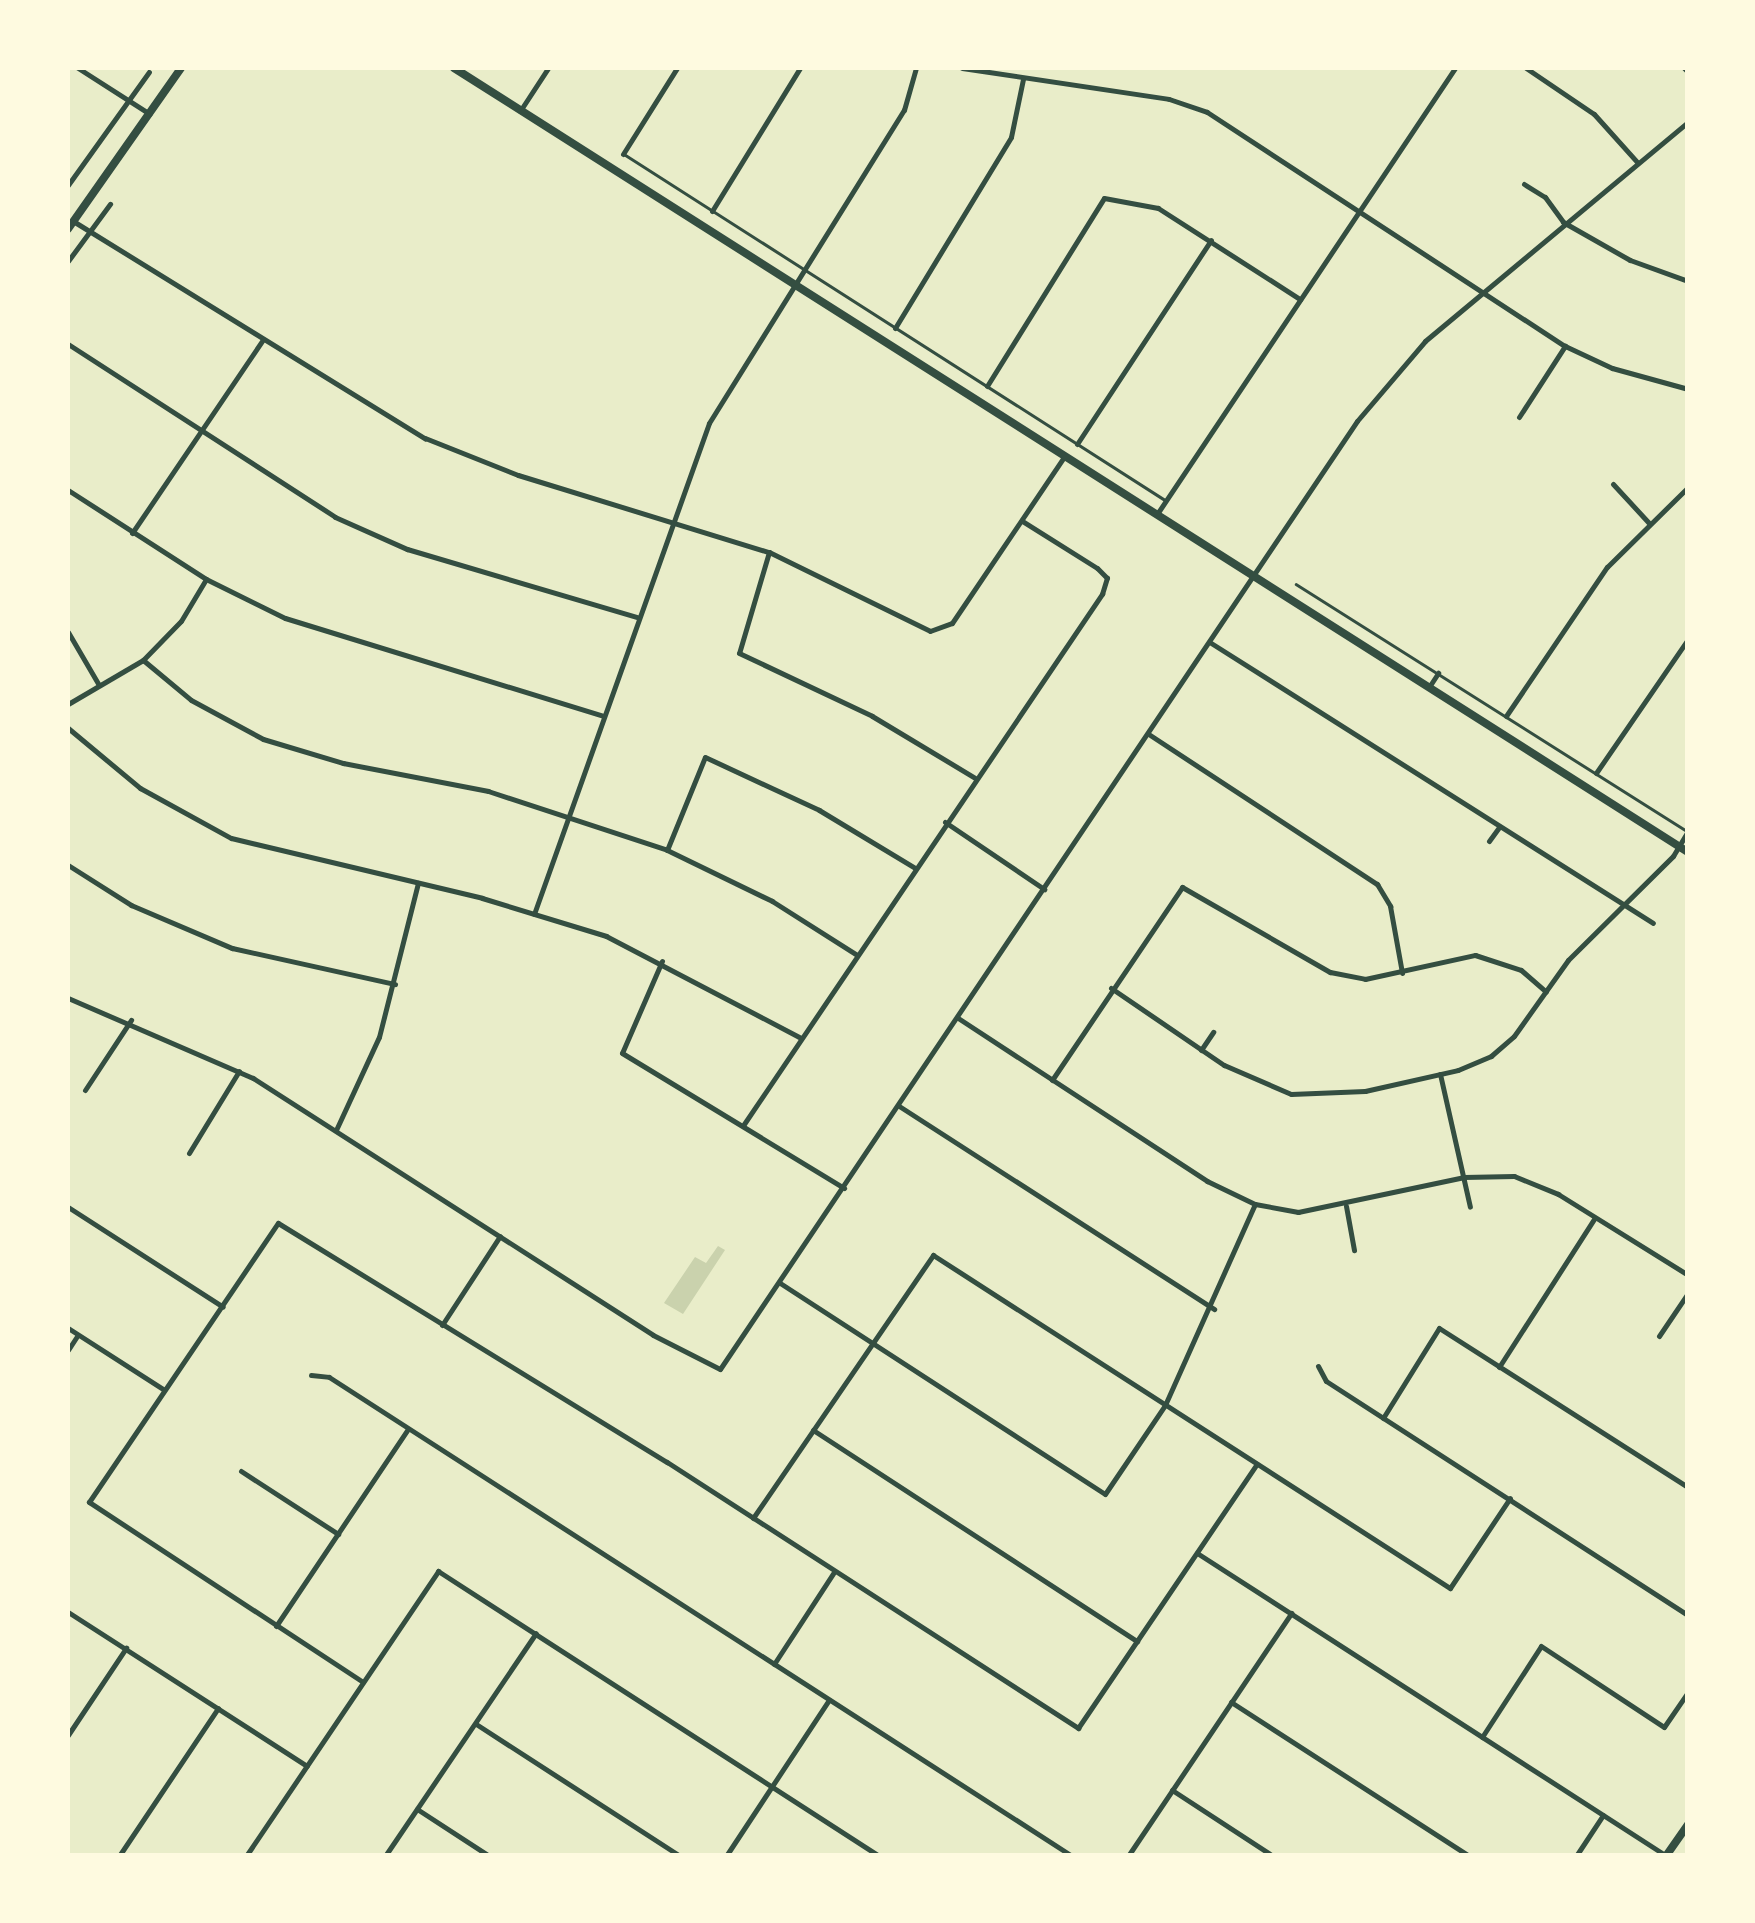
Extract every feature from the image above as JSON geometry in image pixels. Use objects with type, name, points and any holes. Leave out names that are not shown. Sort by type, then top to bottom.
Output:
[{"type":"main road","points":[[70,225],[181,68]]},
{"type":"main road","points":[[454,68],[1684,850]]},
{"type":"main road","points":[[1666,1856],[1688,1824]]},
{"type":"street","points":[[78,68],[150,114]]},
{"type":"street","points":[[520,111],[548,68]]},
{"type":"street","points":[[623,154],[677,68]]},
{"type":"street","points":[[712,210],[800,68]]},
{"type":"street","points":[[534,914],[708,423],[904,110],[916,68]]},
{"type":"street","points":[[962,68],[1169,99],[1207,112],[1565,346],[1622,372],[1688,390]]},
{"type":"street","points":[[1157,515],[1455,68]]},
{"type":"street","points":[[1526,68],[1594,114],[1638,163]]},
{"type":"street","points":[[68,185],[148,72]]},
{"type":"street","points":[[895,328],[1011,137],[1022,79]]},
{"type":"street","points":[[68,998],[130,1020],[239,1071],[665,1342],[720,1369],[1150,735],[1253,576],[1388,382],[1479,292],[1688,122]]},
{"type":"street","points":[[1524,184],[1545,197],[1563,222],[1630,260],[1688,280]]},
{"type":"street","points":[[986,386],[1104,198],[1158,208],[1300,299]]},
{"type":"street","points":[[68,261],[110,204]]},
{"type":"street","points":[[70,225],[89,232],[424,438],[518,475],[770,552],[942,631],[1064,457]]},
{"type":"street","points":[[1077,444],[1210,240]]},
{"type":"street","points":[[132,533],[262,340]]},
{"type":"street","points":[[68,344],[199,434],[335,517],[407,548],[637,618]]},
{"type":"street","points":[[1519,417],[1565,346]]},
{"type":"street","points":[[1612,484],[1649,523]]},
{"type":"street","points":[[1506,716],[1589,590],[1649,523],[1688,487]]},
{"type":"street","points":[[68,490],[206,579],[286,618],[603,716]]},
{"type":"street","points":[[744,1124],[1107,578],[1022,521]]},
{"type":"street","points":[[770,552],[739,652],[872,716],[975,778]]},
{"type":"street","points":[[68,704],[142,660],[181,620],[206,579]]},
{"type":"street","points":[[68,632],[99,686]]},
{"type":"street","points":[[1596,773],[1688,639]]},
{"type":"street","points":[[1211,643],[1654,923]]},
{"type":"street","points":[[142,660],[230,724],[300,753],[488,791],[668,850],[772,902],[856,955]]},
{"type":"street","points":[[1428,688],[1438,673]]},
{"type":"street","points":[[68,728],[140,788],[231,838],[534,914],[662,961],[801,1038]]},
{"type":"street","points":[[1150,735],[1378,884],[1390,906],[1402,974]]},
{"type":"street","points":[[668,850],[706,757],[820,810],[915,868]]},
{"type":"street","points":[[945,822],[1044,888]]},
{"type":"street","points":[[1489,841],[1499,827]]},
{"type":"street","points":[[1111,988],[1202,1050],[1291,1094],[1365,1091],[1440,1073],[1491,1056],[1586,938],[1684,850],[1688,832]]},
{"type":"street","points":[[68,865],[131,905],[232,948],[396,984]]},
{"type":"street","points":[[336,1130],[379,1038],[396,984],[418,883]]},
{"type":"street","points":[[1052,1080],[1182,887],[1330,972],[1365,979],[1402,974],[1475,955],[1521,970],[1546,992]]},
{"type":"street","points":[[662,961],[622,1054],[744,1124],[844,1188]]},
{"type":"street","points":[[958,1018],[1207,1181],[1255,1204],[1298,1212],[1346,1206],[1464,1176],[1533,1181],[1688,1275]]},
{"type":"street","points":[[85,1090],[130,1020]]},
{"type":"street","points":[[1202,1050],[1213,1032]]},
{"type":"street","points":[[189,1152],[239,1071]]},
{"type":"street","points":[[1440,1073],[1470,1207]]},
{"type":"street","points":[[899,1106],[1214,1309]]},
{"type":"street","points":[[780,1283],[1106,1494],[1165,1405],[1214,1309],[1255,1204]]},
{"type":"street","points":[[68,1206],[224,1307]]},
{"type":"street","points":[[1346,1206],[1354,1250]]},
{"type":"street","points":[[1499,1367],[1594,1218]]},
{"type":"street","points":[[362,1682],[89,1502],[278,1224],[752,1519],[1078,1728],[1257,1464]]},
{"type":"street","points":[[442,1325],[500,1236]]},
{"type":"street","points":[[752,1519],[933,1255],[1450,1588],[1510,1498]]},
{"type":"street","points":[[1659,1336],[1688,1293]]},
{"type":"street","points":[[68,1328],[163,1389]]},
{"type":"street","points":[[1383,1418],[1439,1328],[1688,1488]]},
{"type":"street","points":[[68,1350],[78,1335]]},
{"type":"street","points":[[1318,1366],[1326,1381],[1688,1615]]},
{"type":"street","points":[[311,1374],[329,1377],[1072,1856]]},
{"type":"street","points":[[276,1626],[409,1429]]},
{"type":"street","points":[[812,1430],[1137,1641]]},
{"type":"street","points":[[241,1471],[338,1534]]},
{"type":"street","points":[[1197,1553],[1666,1856]]},
{"type":"street","points":[[246,1856],[438,1571],[879,1856]]},
{"type":"street","points":[[774,1664],[834,1572]]},
{"type":"street","points":[[68,1612],[307,1766]]},
{"type":"street","points":[[1128,1856],[1290,1613]]},
{"type":"street","points":[[386,1856],[536,1633]]},
{"type":"street","points":[[1482,1737],[1541,1646],[1664,1728],[1688,1692]]},
{"type":"street","points":[[68,1735],[126,1648]]},
{"type":"street","points":[[726,1856],[829,1700]]},
{"type":"street","points":[[1231,1702],[1469,1856]]},
{"type":"street","points":[[119,1856],[218,1708]]},
{"type":"street","points":[[475,1724],[680,1856]]},
{"type":"street","points":[[1172,1790],[1273,1856]]},
{"type":"street","points":[[417,1809],[489,1856]]},
{"type":"street","points":[[1576,1856],[1603,1815]]},
{"type":"lane","points":[[623,154],[1166,501]]},
{"type":"lane","points":[[1296,584],[1688,832]]},
{"type":"green space","points":[[718,1246],[725,1250],[683,1314],[664,1303],[695,1257],[706,1263]]}]
